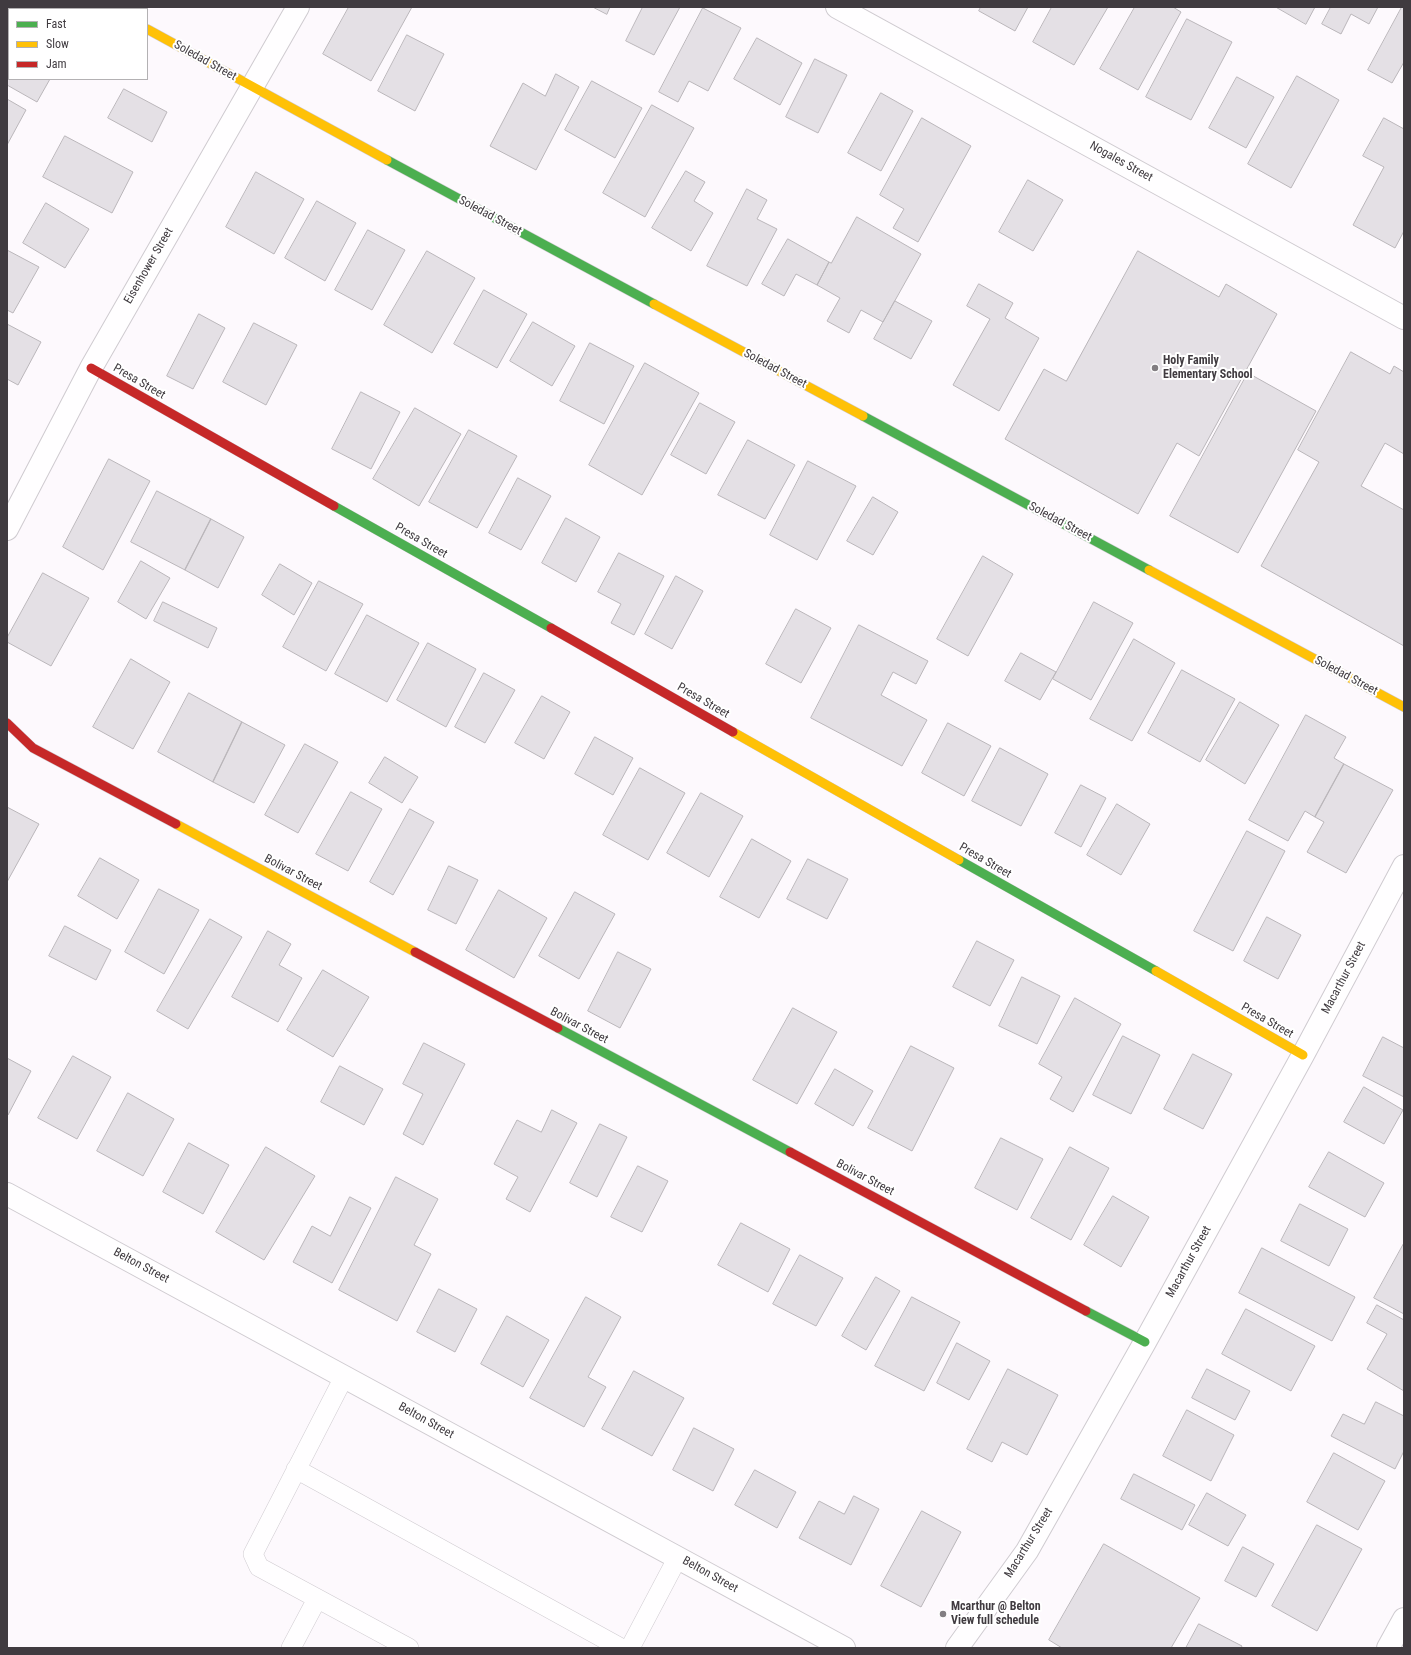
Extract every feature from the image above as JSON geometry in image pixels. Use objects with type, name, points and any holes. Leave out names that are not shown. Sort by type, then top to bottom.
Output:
[{"type":"street","name":"Eisenhower Street","points":[[7,529],[91,368],[298,7]]},
{"type":"street","name":"Nogales Street","points":[[837,7],[1404,318]]},
{"type":"street","name":"Soledad Street","points":[[148,30],[251,87],[1404,707]]},
{"type":"street","name":"Presa Street","points":[[91,368],[1303,1055]]},
{"type":"street","name":"Bolivar Street","points":[[7,723],[33,748],[1145,1342]]},
{"type":"street","name":"Macarthur Street","points":[[957,1648],[1027,1551],[1145,1342],[1303,1055],[1404,866]]},
{"type":"street","name":"Belton Street","points":[[7,1194],[844,1648]]},
{"type":"street","points":[[1388,1648],[1404,1619]]},
{"type":"lane","points":[[344,1377],[253,1554],[259,1567],[409,1648]]},
{"type":"lane","points":[[296,1469],[621,1648]]},
{"type":"lane","points":[[630,1648],[678,1557]]},
{"type":"lane","points":[[291,1648],[317,1598]]},
{"type":"building","points":[[349,7],[412,7],[371,81],[323,54]]},
{"type":"building","points":[[593,7],[610,7],[607,14]]},
{"type":"building","points":[[643,7],[680,7],[654,55],[626,41]]},
{"type":"building","points":[[981,7],[1028,7],[1015,31],[979,11]]},
{"type":"building","points":[[1052,7],[1108,7],[1074,65],[1033,42]]},
{"type":"building","points":[[1135,7],[1173,7],[1181,12],[1138,90],[1100,69]]},
{"type":"building","points":[[1276,7],[1315,7],[1306,24]]},
{"type":"building","points":[[1331,7],[1378,7],[1369,24],[1351,14],[1341,34],[1322,24]]},
{"type":"building","points":[[1402,7],[1404,7],[1404,62],[1392,83],[1368,70]]},
{"type":"building","points":[[703,8],[741,28],[708,91],[689,81],[678,102],[659,92]]},
{"type":"building","points":[[1187,19],[1232,42],[1191,120],[1146,97]]},
{"type":"building","points":[[7,23],[8,80],[49,80],[37,102],[7,85]]},
{"type":"building","points":[[407,35],[444,54],[415,111],[378,91]]},
{"type":"building","points":[[757,38],[802,63],[780,105],[734,79]]},
{"type":"building","points":[[815,59],[847,75],[818,133],[786,117]]},
{"type":"building","points":[[556,74],[579,87],[536,170],[490,146],[523,83],[545,96]]},
{"type":"building","points":[[1297,76],[1339,100],[1291,188],[1248,164]]},
{"type":"building","points":[[1237,77],[1274,97],[1246,148],[1209,128]]},
{"type":"building","points":[[592,81],[642,108],[615,158],[565,130]]},
{"type":"building","points":[[124,89],[167,112],[152,142],[108,118]]},
{"type":"building","points":[[881,93],[913,111],[881,171],[848,153]]},
{"type":"building","points":[[7,99],[26,110],[7,145]]},
{"type":"building","points":[[652,105],[694,128],[645,217],[603,193]]},
{"type":"building","points":[[922,118],[971,146],[918,242],[893,228],[904,209],[880,195]]},
{"type":"building","points":[[1384,118],[1404,129],[1404,231],[1395,248],[1353,225],[1384,167],[1363,156]]},
{"type":"building","points":[[65,136],[133,172],[112,213],[43,177]]},
{"type":"building","points":[[686,171],[705,182],[694,201],[713,213],[691,251],[652,228]]},
{"type":"building","points":[[256,172],[304,199],[274,254],[226,227]]},
{"type":"building","points":[[1028,180],[1063,200],[1033,251],[999,232]]},
{"type":"building","points":[[747,189],[767,200],[757,219],[777,229],[747,286],[707,266]]},
{"type":"building","points":[[317,201],[356,223],[325,281],[285,258]]},
{"type":"building","points":[[46,203],[89,229],[65,268],[23,243]]},
{"type":"building","points":[[857,217],[921,254],[883,322],[861,310],[849,333],[827,321],[840,298],[817,285],[829,262],[831,263]]},
{"type":"building","points":[[368,230],[405,250],[372,310],[335,290]]},
{"type":"building","points":[[788,239],[829,262],[817,285],[796,274],[784,296],[762,284]]},
{"type":"building","points":[[7,250],[39,267],[13,313],[7,310]]},
{"type":"building","points":[[427,251],[475,278],[432,353],[384,325]]},
{"type":"building","points":[[1138,251],[1219,297],[1226,284],[1277,314],[1199,456],[1177,443],[1138,514],[1005,439],[1044,369],[1066,381]]},
{"type":"building","points":[[979,284],[1013,303],[1005,318],[1039,338],[999,411],[953,385],[990,319],[967,306]]},
{"type":"building","points":[[484,290],[527,314],[497,368],[454,344]]},
{"type":"building","points":[[895,301],[932,321],[911,359],[874,339]]},
{"type":"building","points":[[199,314],[225,328],[193,389],[167,376]]},
{"type":"building","points":[[533,322],[575,346],[552,386],[510,361]]},
{"type":"building","points":[[254,323],[297,345],[266,405],[223,382]]},
{"type":"building","points":[[7,324],[41,342],[18,385],[7,379]]},
{"type":"building","points":[[590,343],[634,366],[604,424],[560,401]]},
{"type":"building","points":[[1351,352],[1390,374],[1394,366],[1404,372],[1404,454],[1385,443],[1361,486],[1404,510],[1404,646],[1261,566],[1319,462],[1298,450]]},
{"type":"building","points":[[645,363],[699,393],[642,495],[589,465]]},
{"type":"building","points":[[1248,373],[1316,411],[1238,553],[1170,516]]},
{"type":"building","points":[[361,392],[400,412],[371,469],[332,449]]},
{"type":"building","points":[[700,403],[735,422],[706,474],[671,455]]},
{"type":"building","points":[[415,408],[461,434],[419,506],[373,479]]},
{"type":"building","points":[[469,430],[517,456],[477,528],[429,502]]},
{"type":"building","points":[[748,440],[795,465],[765,519],[718,495]]},
{"type":"building","points":[[109,459],[150,481],[103,570],[63,547]]},
{"type":"building","points":[[808,461],[856,486],[817,560],[770,535]]},
{"type":"building","points":[[518,478],[551,496],[521,550],[489,533]]},
{"type":"building","points":[[157,491],[211,519],[185,570],[131,542]]},
{"type":"building","points":[[873,497],[898,512],[873,555],[847,541]]},
{"type":"building","points":[[566,518],[600,537],[576,582],[542,563]]},
{"type":"building","points":[[211,519],[244,537],[218,588],[185,570]]},
{"type":"building","points":[[619,553],[664,576],[634,635],[611,623],[621,604],[598,592]]},
{"type":"building","points":[[983,556],[1013,574],[968,656],[937,639]]},
{"type":"building","points":[[141,561],[170,578],[146,619],[118,602]]},
{"type":"building","points":[[280,564],[312,583],[294,615],[262,595]]},
{"type":"building","points":[[43,573],[89,598],[51,666],[7,642],[7,638]]},
{"type":"building","points":[[676,576],[703,591],[672,649],[645,634]]},
{"type":"building","points":[[319,581],[363,604],[326,671],[283,647]]},
{"type":"building","points":[[163,602],[217,628],[208,648],[154,621]]},
{"type":"building","points":[[1094,602],[1133,623],[1091,700],[1053,679]]},
{"type":"building","points":[[796,609],[831,628],[801,683],[766,664]]},
{"type":"building","points":[[367,615],[419,643],[387,702],[335,674]]},
{"type":"building","points":[[859,625],[928,661],[916,684],[893,672],[881,695],[927,720],[902,766],[811,718]]},
{"type":"building","points":[[1134,639],[1175,663],[1132,741],[1090,719]]},
{"type":"building","points":[[428,643],[476,669],[446,727],[397,700]]},
{"type":"building","points":[[1021,653],[1056,672],[1040,700],[1005,681]]},
{"type":"building","points":[[131,659],[170,682],[133,749],[93,727]]},
{"type":"building","points":[[1182,670],[1235,699],[1200,762],[1148,733]]},
{"type":"building","points":[[484,673],[515,690],[485,743],[455,727]]},
{"type":"building","points":[[189,693],[242,722],[213,782],[158,752]]},
{"type":"building","points":[[542,696],[570,712],[544,759],[515,743]]},
{"type":"building","points":[[1240,702],[1279,725],[1245,784],[1206,760]]},
{"type":"building","points":[[1306,715],[1346,737],[1334,758],[1344,764],[1315,817],[1305,811],[1288,841],[1249,820]]},
{"type":"building","points":[[242,722],[285,745],[254,803],[213,782]]},
{"type":"building","points":[[948,723],[991,746],[964,796],[922,773]]},
{"type":"building","points":[[595,737],[633,758],[613,795],[575,774]]},
{"type":"building","points":[[305,744],[338,762],[298,833],[265,815]]},
{"type":"building","points":[[1000,748],[1048,774],[1021,826],[972,801]]},
{"type":"building","points":[[385,757],[418,777],[402,803],[369,783]]},
{"type":"building","points":[[1344,764],[1393,790],[1346,873],[1307,852],[1324,822],[1315,817]]},
{"type":"building","points":[[640,768],[685,793],[648,860],[603,835]]},
{"type":"building","points":[[1081,785],[1106,798],[1081,847],[1055,833]]},
{"type":"building","points":[[351,792],[382,809],[348,871],[316,854]]},
{"type":"building","points":[[701,793],[743,816],[709,877],[667,853]]},
{"type":"building","points":[[1117,804],[1150,824],[1121,875],[1087,855]]},
{"type":"building","points":[[7,807],[39,824],[7,882]]},
{"type":"building","points":[[410,809],[434,822],[393,895],[370,882]]},
{"type":"building","points":[[1247,831],[1285,851],[1233,951],[1194,931]]},
{"type":"building","points":[[752,839],[791,861],[759,918],[720,897]]},
{"type":"building","points":[[100,858],[139,880],[117,919],[78,896]]},
{"type":"building","points":[[808,859],[848,879],[827,919],[787,899]]},
{"type":"building","points":[[449,866],[478,880],[456,924],[428,910]]},
{"type":"building","points":[[159,889],[199,910],[164,974],[125,952]]},
{"type":"building","points":[[499,890],[547,918],[514,978],[466,950]]},
{"type":"building","points":[[575,892],[615,914],[579,979],[539,956]]},
{"type":"building","points":[[1267,917],[1301,935],[1278,979],[1244,961]]},
{"type":"building","points":[[210,919],[242,937],[188,1029],[157,1011]]},
{"type":"building","points":[[65,926],[111,950],[96,980],[49,956]]},
{"type":"building","points":[[268,931],[291,944],[279,965],[302,978],[278,1022],[232,997]]},
{"type":"building","points":[[977,941],[1014,960],[990,1006],[953,987]]},
{"type":"building","points":[[618,952],[651,969],[620,1028],[588,1011]]},
{"type":"building","points":[[323,970],[369,997],[333,1057],[287,1030]]},
{"type":"building","points":[[1022,977],[1060,996],[1037,1044],[999,1026]]},
{"type":"building","points":[[1075,998],[1121,1024],[1073,1112],[1050,1099],[1062,1077],[1039,1064]]},
{"type":"building","points":[[793,1008],[837,1032],[797,1104],[753,1080]]},
{"type":"building","points":[[1123,1036],[1160,1055],[1131,1114],[1093,1095]]},
{"type":"building","points":[[1383,1037],[1404,1048],[1404,1097],[1363,1076]]},
{"type":"building","points":[[424,1043],[465,1064],[423,1145],[403,1134],[423,1094],[403,1084]]},
{"type":"building","points":[[911,1046],[954,1068],[912,1151],[868,1128]]},
{"type":"building","points":[[1193,1054],[1232,1074],[1203,1129],[1164,1109]]},
{"type":"building","points":[[73,1056],[111,1077],[77,1139],[38,1118]]},
{"type":"building","points":[[7,1058],[31,1071],[8,1115],[7,1115]]},
{"type":"building","points":[[340,1066],[383,1089],[364,1125],[321,1102]]},
{"type":"building","points":[[835,1069],[873,1091],[853,1126],[815,1104]]},
{"type":"building","points":[[1364,1087],[1403,1110],[1384,1144],[1344,1122]]},
{"type":"building","points":[[128,1093],[174,1119],[143,1176],[97,1151]]},
{"type":"building","points":[[552,1110],[577,1123],[530,1212],[506,1199],[518,1177],[494,1164],[517,1120],[541,1132]]},
{"type":"building","points":[[600,1124],[627,1137],[597,1197],[570,1183]]},
{"type":"building","points":[[1001,1138],[1043,1159],[1017,1210],[975,1188]]},
{"type":"building","points":[[189,1143],[229,1165],[203,1214],[163,1192]]},
{"type":"building","points":[[266,1147],[315,1176],[264,1260],[216,1232]]},
{"type":"building","points":[[1070,1147],[1109,1168],[1071,1240],[1031,1218]]},
{"type":"building","points":[[1329,1152],[1384,1183],[1365,1217],[1309,1187]]},
{"type":"building","points":[[638,1166],[668,1181],[642,1232],[611,1217]]},
{"type":"building","points":[[396,1177],[438,1199],[414,1245],[431,1254],[397,1321],[339,1290]]},
{"type":"building","points":[[1113,1196],[1149,1217],[1121,1267],[1084,1245]]},
{"type":"building","points":[[350,1197],[371,1208],[332,1283],[293,1262],[312,1226],[330,1236]]},
{"type":"building","points":[[1300,1204],[1348,1229],[1329,1266],[1281,1241]]},
{"type":"building","points":[[741,1223],[790,1249],[768,1292],[718,1265]]},
{"type":"building","points":[[1404,1243],[1404,1314],[1374,1298]]},
{"type":"building","points":[[1262,1248],[1355,1297],[1332,1341],[1239,1293]]},
{"type":"building","points":[[800,1255],[843,1278],[816,1326],[773,1304]]},
{"type":"building","points":[[876,1277],[900,1291],[866,1350],[842,1336]]},
{"type":"building","points":[[439,1289],[477,1309],[455,1352],[417,1332]]},
{"type":"building","points":[[586,1297],[621,1317],[588,1377],[606,1387],[584,1427],[530,1398]]},
{"type":"building","points":[[912,1297],[960,1322],[924,1391],[875,1366]]},
{"type":"building","points":[[1377,1305],[1404,1320],[1404,1391],[1367,1369],[1387,1334],[1367,1323]]},
{"type":"building","points":[[1246,1309],[1315,1346],[1291,1391],[1222,1354]]},
{"type":"building","points":[[507,1316],[549,1340],[523,1387],[481,1364]]},
{"type":"building","points":[[957,1343],[990,1361],[969,1400],[937,1383]]},
{"type":"building","points":[[1008,1369],[1058,1395],[1027,1455],[1002,1442],[992,1462],[967,1449]]},
{"type":"building","points":[[1207,1369],[1250,1391],[1235,1420],[1192,1398]]},
{"type":"building","points":[[634,1371],[684,1398],[652,1456],[602,1429]]},
{"type":"building","points":[[1376,1402],[1404,1416],[1404,1451],[1395,1469],[1331,1436],[1343,1414],[1364,1424]]},
{"type":"building","points":[[1187,1410],[1234,1435],[1211,1481],[1163,1456]]},
{"type":"building","points":[[694,1428],[734,1449],[713,1491],[673,1470]]},
{"type":"building","points":[[1334,1453],[1385,1481],[1358,1530],[1307,1502]]},
{"type":"building","points":[[755,1470],[796,1492],[777,1528],[735,1505]]},
{"type":"building","points":[[1134,1474],[1195,1505],[1182,1530],[1121,1499]]},
{"type":"building","points":[[1207,1493],[1246,1515],[1228,1546],[1189,1525]]},
{"type":"building","points":[[854,1496],[879,1509],[851,1565],[799,1538],[819,1501],[844,1514]]},
{"type":"building","points":[[922,1511],[961,1532],[921,1607],[881,1586]]},
{"type":"building","points":[[1317,1525],[1362,1549],[1317,1631],[1272,1606]]},
{"type":"building","points":[[1104,1544],[1200,1598],[1171,1648],[1062,1648],[1049,1640]]},
{"type":"building","points":[[1243,1547],[1274,1564],[1256,1597],[1225,1581]]},
{"type":"building","points":[[1199,1624],[1242,1646],[1241,1648],[1186,1648]]},
{"type":"traffic: fast","points":[[387,160],[654,304]]},
{"type":"traffic: fast","points":[[863,416],[1149,570]]},
{"type":"traffic: fast","points":[[334,506],[551,628]]},
{"type":"traffic: fast","points":[[959,860],[1156,971]]},
{"type":"traffic: fast","points":[[558,1028],[790,1152]]},
{"type":"traffic: fast","points":[[1086,1311],[1145,1342]]},
{"type":"traffic: slow","points":[[148,30],[387,160]]},
{"type":"traffic: slow","points":[[654,304],[863,416]]},
{"type":"traffic: slow","points":[[1149,570],[1404,707]]},
{"type":"traffic: slow","points":[[733,732],[959,860]]},
{"type":"traffic: slow","points":[[176,824],[415,952]]},
{"type":"traffic: slow","points":[[1156,971],[1303,1055]]},
{"type":"traffic: jam","points":[[91,368],[334,506]]},
{"type":"traffic: jam","points":[[551,628],[733,732]]},
{"type":"traffic: jam","points":[[7,723],[33,748],[176,824]]},
{"type":"traffic: jam","points":[[415,952],[558,1028]]},
{"type":"traffic: jam","points":[[790,1152],[1086,1311]]},
{"type":"place","name":"Holy Family Elementary School","points":[[1155,368]]},
{"type":"place","name":"Mcarthur @ Belton View full schedule","points":[[943,1614]]}]
